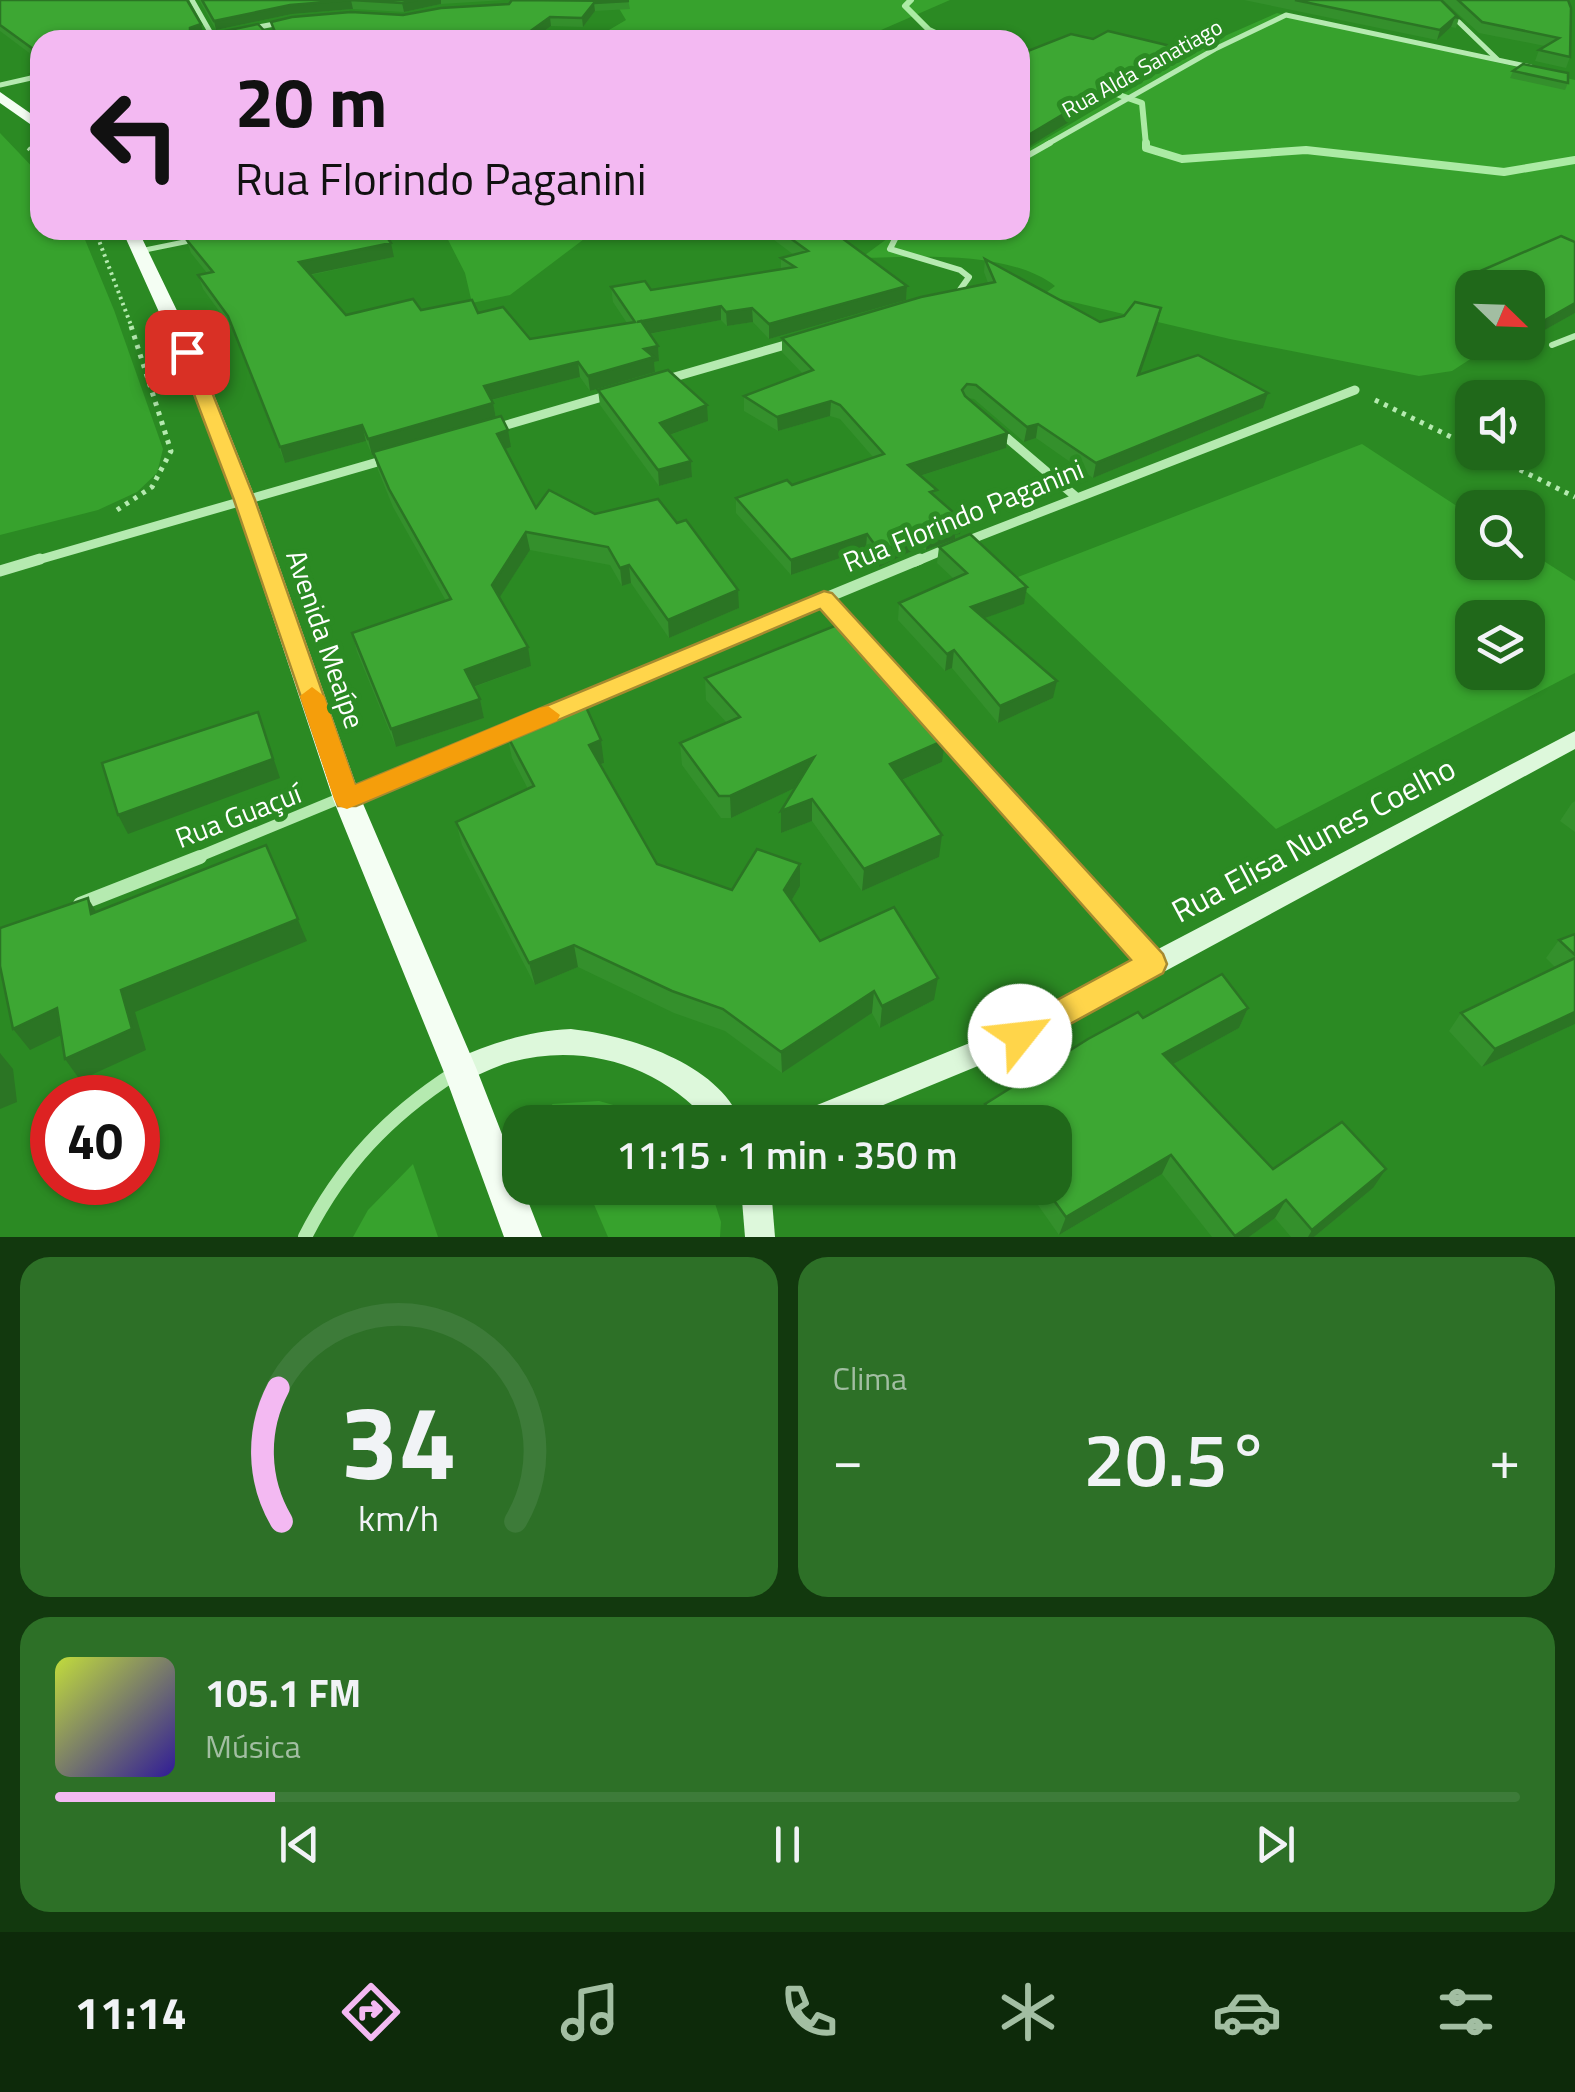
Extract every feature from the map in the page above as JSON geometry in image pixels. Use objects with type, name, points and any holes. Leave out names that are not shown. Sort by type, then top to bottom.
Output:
[{"type":"main road","points":[[0,96],[30,119]]},
{"type":"main road","name":"Avenida Meaípe","points":[[135,240],[187,352],[244,500],[347,799],[460,1070],[523,1237]]},
{"type":"street","points":[[192,0],[210,30]]},
{"type":"street","points":[[1436,0],[1498,60],[1536,68]]},
{"type":"street","name":"Rua Alda Sanatiago","points":[[1030,154],[1147,86],[1286,15],[1498,60]]},
{"type":"street","points":[[246,30],[293,20]]},
{"type":"street","points":[[263,26],[265,30]]},
{"type":"street","points":[[0,85],[30,78]]},
{"type":"street","points":[[894,240],[890,249],[897,254],[946,264],[968,278],[960,292],[946,299]]},
{"type":"street","points":[[661,380],[813,337]]},
{"type":"street","name":"Rua Florindo Paganini","points":[[1152,964],[824,598],[1075,496],[1355,390]]},
{"type":"street","points":[[491,429],[624,392]]},
{"type":"street","points":[[995,428],[1075,496]]},
{"type":"street","points":[[0,571],[396,456]]},
{"type":"street","name":"Rua Guaçuí","points":[[73,906],[347,799],[824,598]]},
{"type":"street","name":"Rua Elisa Nunes Coelho","points":[[852,1105],[1020,1036],[1575,739]]},
{"type":"street","points":[[305,1237],[326,1192],[364,1142],[410,1100],[460,1070],[514,1048],[570,1042],[622,1049],[672,1070],[714,1105]]},
{"type":"street","points":[[757,1205],[760,1237]]},
{"type":"lane","points":[[140,252],[194,240]]},
{"type":"lane","points":[[1552,345],[1575,336]]},
{"type":"path","points":[[99,240],[119,287],[171,451],[166,473],[141,498],[106,515]]},
{"type":"path","points":[[1355,390],[1455,439]]},
{"type":"path","points":[[1520,470],[1575,497]]},
{"type":"green space","points":[[614,0],[950,0],[881,30],[609,30],[626,20]]},
{"type":"green space","points":[[1277,13],[1575,80],[1575,251],[1515,270],[1455,270],[1455,360],[1469,360],[1452,371],[1419,376],[1230,339],[1043,295],[1055,286],[1013,266],[962,258],[861,258],[885,240],[1030,240],[1030,148],[1202,46]]},
{"type":"green space","points":[[0,133],[30,164],[30,240],[85,240],[163,449],[157,473],[137,492],[98,510],[0,535]]},
{"type":"green space","points":[[448,240],[583,240],[510,295],[472,303],[465,273]]},
{"type":"green space","points":[[1362,444],[1455,505],[1455,580],[1545,580],[1545,562],[1575,581],[1575,673],[1545,689],[1545,600],[1455,600],[1455,690],[1542,690],[1276,829],[1013,579]]},
{"type":"green space","points":[[599,1101],[613,1105],[552,1105]]},
{"type":"green space","points":[[413,1164],[438,1237],[353,1237],[368,1210]]},
{"type":"green space","points":[[594,1205],[716,1205],[721,1222],[720,1237],[608,1237]]},
{"type":"building","points":[[0,0],[187,0],[201,24],[190,30],[30,30],[30,47],[0,25]]},
{"type":"building","points":[[202,0],[351,0],[290,5],[214,21]]},
{"type":"building","points":[[351,0],[417,0],[402,3]]},
{"type":"building","points":[[512,0],[629,1],[594,3],[582,18],[550,17],[532,30],[274,30],[271,22],[351,12],[403,15],[441,8],[509,4]]},
{"type":"building","points":[[1295,0],[1441,0],[1459,18],[1440,30]]},
{"type":"building","points":[[1458,0],[1568,0],[1570,57],[1539,50],[1559,38],[1482,22]]},
{"type":"building","points":[[258,24],[264,30],[229,30]]},
{"type":"building","points":[[1108,31],[1183,49],[1030,134],[1030,50],[1071,34],[1093,39]]},
{"type":"building","points":[[1523,64],[1568,73],[1568,83],[1513,71]]},
{"type":"building","points":[[1561,236],[1575,242],[1575,303],[1545,320],[1545,270],[1483,270]]},
{"type":"building","points":[[187,240],[389,240],[391,243],[299,262],[346,315],[413,299],[421,310],[472,300],[478,313],[503,307],[530,339],[635,322],[611,287],[645,281],[651,290],[795,267],[781,258],[808,251],[793,240],[845,240],[907,286],[769,324],[752,308],[726,312],[721,306],[641,321],[658,346],[644,349],[654,357],[588,376],[578,362],[484,386],[493,403],[368,439],[362,425],[280,447],[228,316],[198,275],[213,272]]},
{"type":"building","points":[[985,259],[1100,322],[1124,316],[1135,302],[1161,308],[1138,375],[1198,355],[1268,393],[1096,463],[1038,424],[1027,427],[976,385],[967,384],[962,390],[965,396],[1008,433],[908,465],[937,490],[930,492],[961,519],[954,521],[956,524],[928,535],[921,532],[880,552],[867,534],[791,560],[736,498],[787,480],[792,485],[884,454],[840,405],[831,401],[777,417],[744,396],[813,370],[782,338],[921,297],[995,282]]},
{"type":"building","points":[[668,370],[707,405],[660,423],[691,461],[658,470],[598,390]]},
{"type":"building","points":[[501,416],[508,430],[497,434],[536,508],[549,490],[595,514],[658,499],[677,523],[686,520],[738,590],[668,620],[629,565],[620,568],[608,547],[526,532],[492,585],[528,647],[465,670],[480,699],[391,729],[352,633],[451,599],[389,489],[373,452]]},
{"type":"building","points":[[970,534],[1027,587],[971,607],[1057,681],[1000,706],[954,650],[947,654],[899,603],[967,573],[939,547]]},
{"type":"building","points":[[842,623],[945,740],[890,764],[942,835],[864,869],[812,799],[781,811],[814,757],[730,796],[719,796],[680,743],[740,717],[705,678]]},
{"type":"building","points":[[586,707],[601,740],[589,745],[657,864],[732,890],[757,849],[800,864],[784,890],[820,941],[894,907],[938,978],[882,1006],[874,991],[781,1052],[723,1009],[672,991],[574,945],[529,963],[456,822],[534,786],[507,735]]},
{"type":"building","points":[[258,712],[273,759],[118,815],[102,763]]},
{"type":"building","points":[[266,845],[298,919],[121,990],[132,1029],[65,1059],[57,1008],[13,1029],[0,966],[0,928],[88,898],[91,914]]},
{"type":"building","points":[[1575,934],[1575,955],[1559,940]]},
{"type":"building","points":[[1575,958],[1575,1012],[1495,1049],[1461,1013]]},
{"type":"building","points":[[1222,974],[1248,1008],[1163,1054],[1273,1169],[1342,1122],[1386,1169],[1312,1230],[1286,1200],[1235,1236],[1171,1155],[1066,1217],[1057,1205],[1072,1205],[1072,1105],[985,1104],[1088,1039],[1138,1012],[1143,1018]]},
{"type":"waterway","points":[[911,0],[905,6],[929,30]]},
{"type":"waterway","points":[[1102,89],[1142,103],[1146,145]]},
{"type":"waterway","points":[[1146,145],[1182,159],[1306,150],[1504,172],[1575,160]]},
{"type":"slow traffic","points":[[312,696],[347,799],[548,715]]},
{"type":"route","points":[[187,352],[244,500],[347,799],[824,598],[1152,964],[1020,1036]]}]
